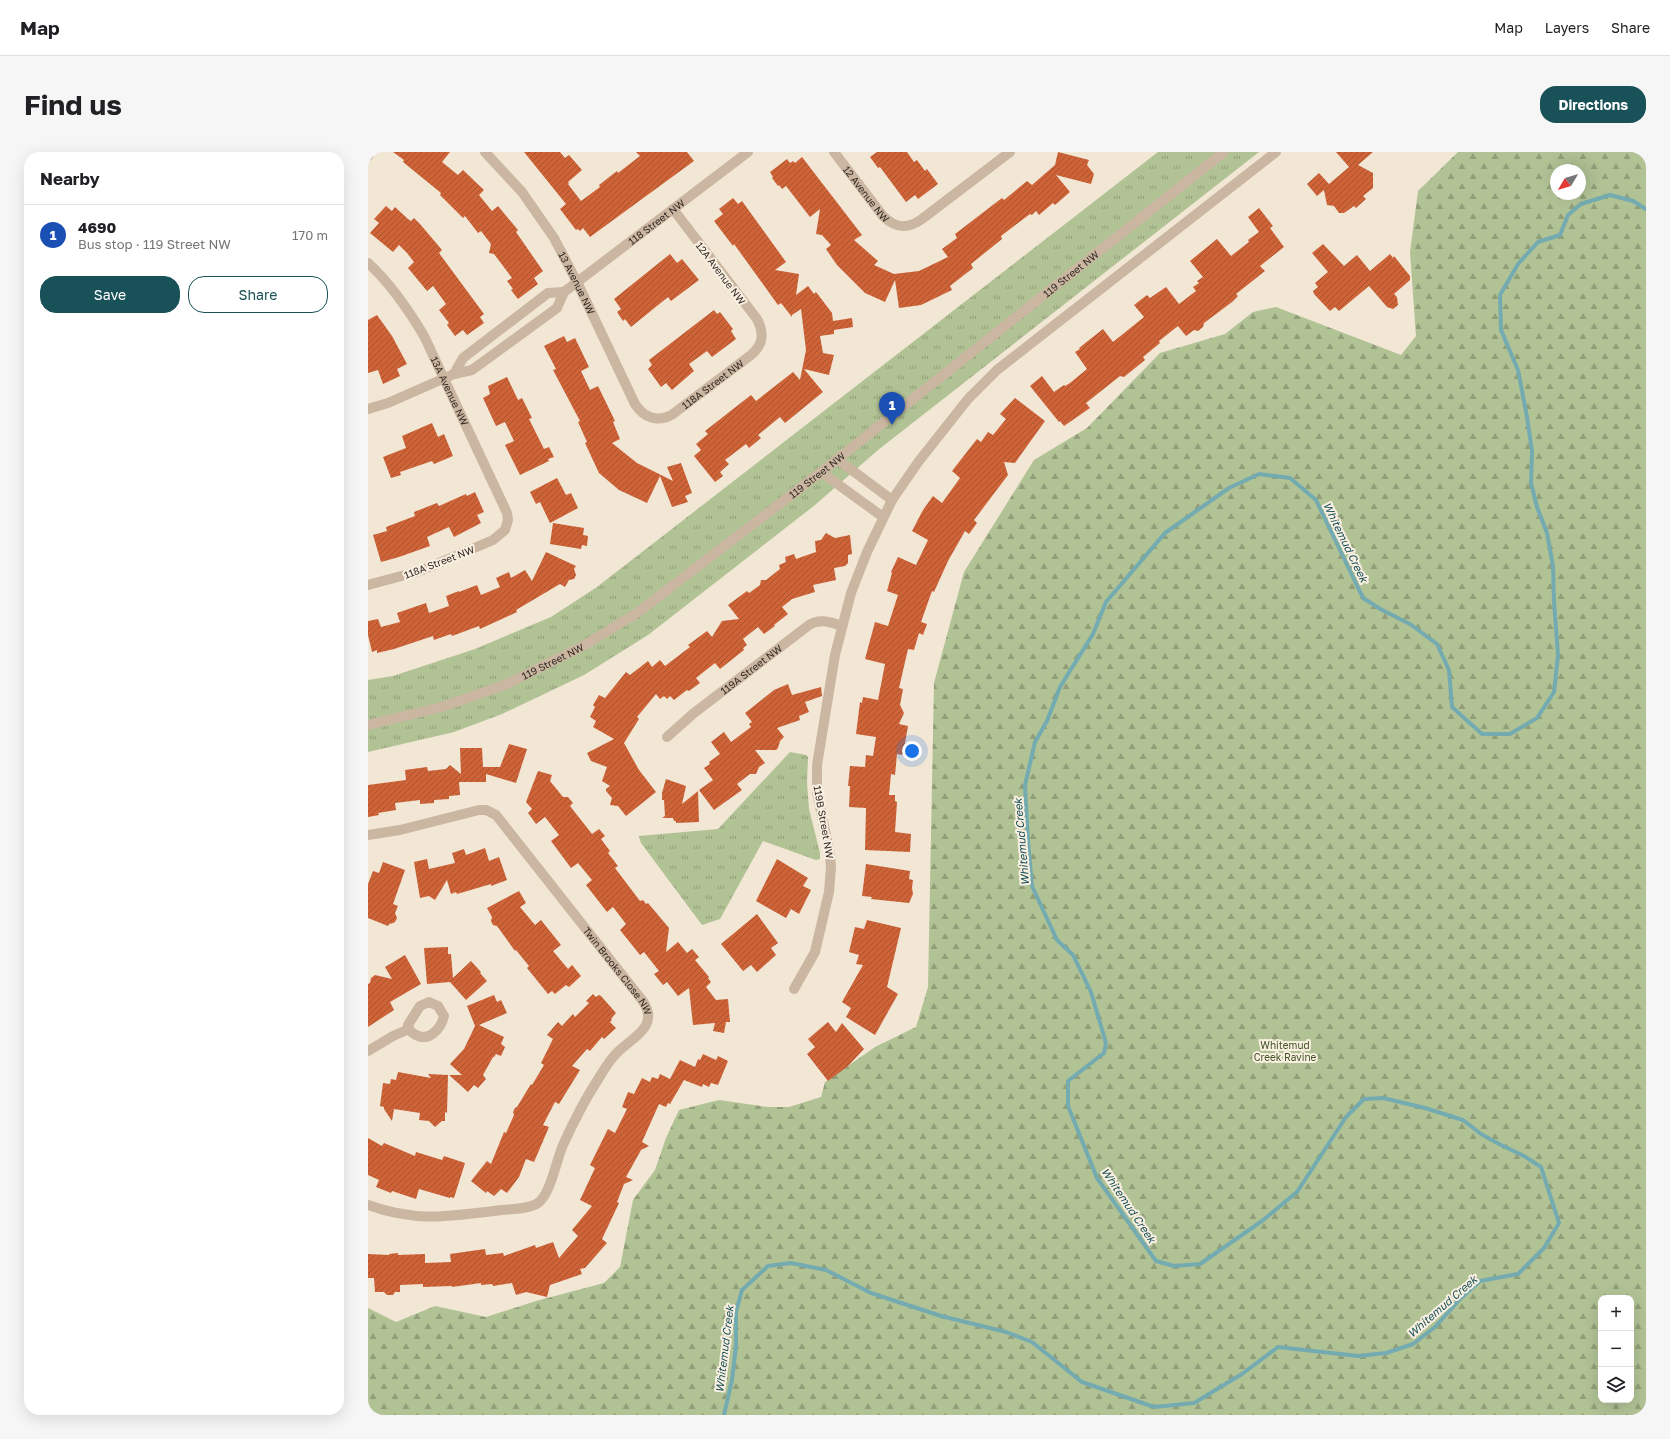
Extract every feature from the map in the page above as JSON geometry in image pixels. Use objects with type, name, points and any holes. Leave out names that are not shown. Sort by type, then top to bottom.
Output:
[{"type":"street","points":[[368,156],[370,152]]},
{"type":"street","name":"13 Avenue NW","points":[[485,152],[512,180],[538,214],[557,243],[635,404],[644,413],[655,419]]},
{"type":"street","name":"118 Street NW","points":[[368,409],[388,403],[454,374],[472,370],[557,308],[564,292],[748,152]]},
{"type":"street","name":"12 Avenue NW","points":[[834,152],[883,216],[892,224],[904,227],[915,224],[1010,152]]},
{"type":"street","name":"119 Street NW","points":[[368,725],[442,707],[507,684],[583,646],[637,613],[821,472],[1224,152]]},
{"type":"street","points":[[842,626],[858,575],[892,500],[919,461],[979,387],[996,370],[1276,152]]},
{"type":"street","name":"12A Avenue NW","points":[[673,209],[757,319],[760,326],[762,340]]},
{"type":"street","name":"13A Avenue NW","points":[[368,263],[391,286],[411,315],[444,378],[508,513],[508,520],[505,530]]},
{"type":"street","name":"118 Street NW","points":[[454,374],[464,358],[548,293],[564,292]]},
{"type":"street","name":"118A Street NW","points":[[655,419],[666,418],[673,414],[756,351],[762,340]]},
{"type":"street","points":[[837,459],[892,500]]},
{"type":"street","points":[[821,472],[883,517]]},
{"type":"street","name":"118A Street NW","points":[[368,585],[402,576],[444,562],[493,540],[505,530]]},
{"type":"street","name":"119A Street NW","points":[[667,737],[694,713],[809,625],[814,622],[822,621],[842,626]]},
{"type":"street","name":"119B Street NW","points":[[794,989],[815,952],[830,892],[830,855],[817,792],[817,765],[842,626]]},
{"type":"street","name":"Twin Brooks Close NW","points":[[368,835],[400,830],[479,810],[486,810],[496,815],[647,1007],[649,1021],[643,1031],[614,1056],[596,1081],[569,1133],[547,1191],[537,1204],[442,1217],[398,1214],[368,1205]]},
{"type":"street","points":[[368,1051],[408,1029]]},
{"type":"green space","points":[[1158,152],[1259,152],[878,450],[815,505],[648,635],[584,675],[502,714],[454,732],[368,752],[368,680],[393,676],[475,649],[551,617],[597,587]]},
{"type":"green space","name":"Whitemud Creek Ravine","points":[[1458,152],[1646,152],[1646,1415],[368,1415],[368,1308],[396,1322],[435,1306],[486,1317],[536,1301],[604,1283],[620,1267],[633,1200],[655,1170],[666,1138],[679,1110],[719,1100],[768,1107],[789,1107],[821,1097],[825,1082],[875,1047],[916,1027],[928,987],[934,683],[964,572],[1034,460],[1087,428],[1160,353],[1225,334],[1253,312],[1276,307],[1401,355],[1416,336],[1410,252],[1418,191]]},
{"type":"green space","points":[[790,752],[806,755],[808,757],[807,782],[809,809],[820,853],[820,859],[816,860],[763,841],[720,919],[702,925],[641,843],[639,836],[718,829]]},
{"type":"building","points":[[393,152],[450,152],[442,162],[458,175],[463,170],[484,190],[479,195],[492,211],[498,206],[518,230],[516,232],[543,271],[534,278],[538,284],[518,299],[511,290],[513,289],[507,281],[512,278],[494,254],[489,253],[491,244],[481,231],[478,233],[465,216],[463,218],[440,195],[441,193]]},
{"type":"building","points":[[524,152],[560,152],[565,158],[569,155],[582,170],[568,182],[581,201],[600,187],[599,185],[617,171],[618,173],[640,156],[636,152],[687,152],[694,161],[590,237],[583,228],[580,231],[578,229],[576,230],[560,209],[566,204]]},
{"type":"building","points":[[877,152],[907,152],[914,162],[917,160],[925,171],[927,169],[938,184],[918,199],[915,195],[906,202],[880,167],[878,168],[870,157]]},
{"type":"building","points":[[1058,152],[1089,160],[1087,165],[1094,174],[1091,184],[1056,175],[1070,192],[1055,205],[1053,203],[1039,215],[1036,211],[1032,215],[1030,214],[1001,236],[1002,239],[971,264],[973,268],[950,286],[952,290],[921,305],[899,308],[895,280],[885,302],[865,293],[837,265],[826,249],[831,245],[822,235],[816,234],[820,209],[810,217],[786,186],[782,189],[779,185],[778,186],[772,178],[773,177],[770,172],[787,159],[790,163],[793,161],[795,163],[802,157],[862,235],[854,240],[878,261],[874,265],[894,274],[919,271],[948,257],[942,249],[957,238],[955,234],[1002,198],[1004,200],[1027,181],[1032,185],[1055,165]]},
{"type":"building","points":[[1336,152],[1373,152],[1358,165],[1373,173],[1373,188],[1363,196],[1366,199],[1356,208],[1354,206],[1344,213],[1339,213],[1334,206],[1327,205],[1324,190],[1317,196],[1307,184],[1319,173],[1329,184],[1349,167]]},
{"type":"building","points":[[733,198],[738,204],[742,201],[786,262],[775,270],[799,274],[796,295],[808,286],[814,294],[816,292],[832,313],[833,321],[852,318],[853,327],[834,330],[834,334],[820,336],[823,353],[834,355],[829,375],[804,369],[823,392],[785,423],[780,417],[758,435],[761,438],[749,448],[746,444],[725,460],[729,464],[720,472],[723,476],[715,482],[694,456],[701,450],[696,444],[708,434],[705,431],[751,395],[756,401],[793,372],[800,380],[806,350],[801,309],[792,315],[792,317],[781,303],[778,305],[734,244],[733,246],[714,221],[723,214],[719,209]]},
{"type":"building","points":[[386,206],[392,211],[395,207],[411,221],[414,218],[442,250],[439,253],[484,314],[480,317],[484,323],[467,335],[463,330],[455,336],[447,325],[449,323],[439,310],[446,304],[433,286],[427,291],[408,268],[414,262],[407,253],[399,245],[393,252],[370,233],[379,223],[374,219]]},
{"type":"building","points":[[1259,208],[1273,226],[1270,228],[1284,247],[1260,266],[1265,271],[1236,294],[1238,296],[1232,302],[1204,323],[1203,327],[1198,331],[1194,330],[1186,336],[1178,326],[1159,341],[1160,343],[1143,357],[1145,360],[1124,377],[1120,376],[1086,403],[1090,408],[1064,426],[1060,421],[1059,422],[1030,386],[1042,376],[1054,392],[1070,383],[1087,369],[1075,352],[1103,329],[1113,342],[1144,317],[1134,305],[1147,295],[1150,298],[1166,287],[1179,304],[1196,291],[1193,287],[1199,283],[1197,281],[1203,277],[1190,261],[1217,239],[1231,256],[1259,232],[1248,217]]},
{"type":"building","points":[[1323,244],[1344,266],[1357,255],[1370,271],[1390,254],[1393,258],[1394,256],[1410,276],[1410,280],[1394,294],[1397,297],[1398,305],[1393,309],[1387,307],[1369,286],[1339,311],[1335,307],[1330,311],[1313,291],[1318,287],[1315,283],[1328,272],[1312,253]]},
{"type":"building","points":[[670,254],[677,263],[682,259],[699,280],[671,301],[668,297],[631,327],[625,319],[623,321],[617,312],[621,309],[614,299]]},
{"type":"building","points":[[714,310],[717,314],[720,312],[733,329],[731,331],[736,339],[712,357],[707,351],[689,364],[694,371],[672,390],[666,383],[661,387],[648,369],[652,365],[649,360]]},
{"type":"building","points":[[377,315],[392,336],[407,364],[397,369],[400,376],[383,384],[378,370],[368,373],[368,320]]},
{"type":"building","points":[[564,336],[567,342],[575,338],[589,367],[581,371],[590,390],[598,386],[615,421],[613,422],[620,439],[612,443],[637,463],[673,481],[667,467],[681,463],[692,493],[685,496],[688,502],[672,507],[660,476],[647,503],[619,490],[599,473],[585,443],[587,442],[578,422],[580,421],[553,370],[556,369],[544,346]]},
{"type":"building","points":[[507,377],[518,400],[522,398],[532,418],[529,419],[544,449],[549,447],[554,457],[520,475],[505,445],[514,441],[505,422],[496,426],[483,398],[490,394],[488,386]]},
{"type":"building","points":[[1015,398],[1045,421],[1015,463],[1004,462],[1008,475],[974,520],[977,523],[969,534],[965,531],[948,561],[934,592],[932,591],[921,622],[927,624],[923,635],[919,633],[914,650],[908,649],[899,688],[903,689],[900,705],[904,713],[899,724],[908,726],[903,755],[897,754],[895,775],[891,774],[889,795],[895,795],[895,801],[897,802],[895,832],[911,834],[910,852],[865,850],[866,808],[849,807],[850,786],[848,786],[850,766],[865,767],[866,755],[873,756],[876,737],[856,734],[860,702],[862,703],[863,697],[878,700],[885,664],[865,659],[875,622],[888,626],[898,595],[887,591],[891,572],[898,557],[916,565],[928,540],[912,531],[923,510],[933,496],[942,503],[960,478],[952,471],[977,439],[981,442],[988,432],[993,435],[1006,419],[1000,414]]},
{"type":"building","points":[[432,423],[438,437],[444,434],[453,456],[434,464],[432,461],[400,472],[401,475],[391,478],[383,457],[406,448],[402,436]]},
{"type":"building","points":[[557,478],[566,495],[571,493],[578,508],[550,523],[540,502],[536,504],[530,492]]},
{"type":"building","points":[[475,492],[484,512],[477,515],[481,523],[454,537],[449,527],[427,537],[430,546],[381,562],[373,535],[387,531],[386,527],[415,516],[414,512],[437,503],[439,506],[466,494],[467,496]]},
{"type":"building","points":[[553,523],[584,528],[583,535],[588,536],[587,546],[582,545],[581,549],[550,544]]},
{"type":"building","points":[[826,533],[835,538],[850,535],[852,554],[848,555],[848,563],[845,566],[834,568],[836,580],[813,585],[815,592],[792,599],[782,607],[788,614],[774,625],[775,626],[764,634],[758,627],[743,639],[747,645],[743,648],[744,650],[720,669],[715,663],[696,678],[700,683],[689,691],[687,690],[674,700],[670,696],[667,699],[664,696],[660,699],[656,694],[637,717],[639,719],[624,743],[639,770],[656,792],[626,816],[618,806],[610,805],[612,798],[606,789],[610,786],[602,781],[607,767],[591,761],[587,753],[614,739],[593,727],[596,721],[590,717],[595,707],[593,705],[599,695],[605,698],[626,672],[630,675],[648,661],[652,667],[660,660],[665,666],[690,647],[688,645],[707,631],[712,637],[722,621],[739,619],[728,605],[747,591],[749,593],[760,585],[761,580],[766,580],[780,569],[779,565],[786,562],[785,557],[794,554],[796,559],[816,552],[815,541],[821,540]]},
{"type":"building","points":[[546,552],[576,566],[574,569],[576,575],[574,579],[569,580],[565,587],[560,584],[516,610],[517,612],[480,629],[479,626],[452,636],[451,634],[434,640],[433,636],[394,649],[377,653],[377,650],[372,652],[368,635],[368,621],[378,619],[381,627],[400,622],[397,613],[426,603],[429,613],[449,606],[446,596],[477,585],[481,595],[500,587],[496,578],[509,572],[511,578],[525,570],[532,581]]},
{"type":"building","points":[[788,684],[792,695],[821,687],[822,696],[805,702],[809,712],[799,716],[800,720],[777,728],[784,737],[780,741],[776,750],[755,750],[765,763],[759,767],[756,774],[750,774],[737,784],[742,790],[714,810],[699,790],[713,780],[704,768],[710,764],[709,762],[720,754],[711,742],[724,732],[731,742],[751,727],[749,724],[752,722],[745,713],[774,690]]},
{"type":"building","points":[[509,744],[527,749],[516,783],[486,774],[486,782],[459,782],[460,795],[449,796],[449,799],[434,800],[434,803],[420,804],[420,800],[395,803],[396,810],[378,813],[379,815],[368,817],[368,785],[406,780],[405,770],[427,767],[428,771],[446,769],[450,765],[461,774],[460,748],[482,748],[483,767],[500,767]]},
{"type":"building","points":[[538,771],[552,775],[550,781],[563,797],[568,797],[573,803],[570,806],[592,834],[599,829],[605,836],[601,839],[610,851],[608,853],[618,866],[615,868],[640,901],[643,900],[646,904],[648,903],[669,928],[666,952],[678,942],[687,953],[692,949],[699,957],[695,960],[709,977],[708,978],[711,982],[706,987],[716,1000],[728,999],[730,1022],[726,1022],[724,1033],[713,1031],[715,1023],[693,1025],[689,988],[678,996],[667,982],[663,985],[654,974],[659,971],[644,952],[640,955],[620,930],[626,924],[613,907],[607,912],[586,885],[592,880],[578,863],[571,868],[551,841],[559,835],[545,817],[536,824],[528,813],[532,809],[526,802]]},
{"type":"building","points":[[666,779],[686,786],[682,804],[698,791],[699,822],[676,823],[673,818],[662,818],[665,816],[662,793]]},
{"type":"building","points":[[485,848],[489,861],[499,857],[507,880],[491,886],[491,884],[457,894],[456,892],[451,894],[447,880],[435,900],[429,896],[420,898],[414,862],[427,859],[429,869],[455,863],[452,853],[464,849],[466,855]]},
{"type":"building","points":[[777,859],[808,878],[803,886],[811,890],[799,914],[791,909],[786,918],[756,901]]},
{"type":"building","points":[[383,862],[405,870],[393,904],[398,906],[395,913],[397,918],[395,922],[390,923],[388,926],[368,918],[368,884],[373,871],[379,873]]},
{"type":"building","points":[[866,864],[910,871],[909,879],[913,880],[913,894],[909,903],[871,899],[872,897],[862,896]]},
{"type":"building","points":[[519,891],[526,903],[520,907],[535,925],[541,920],[561,945],[553,951],[568,969],[572,965],[581,976],[569,987],[566,985],[555,994],[552,991],[548,994],[527,968],[529,966],[516,950],[515,951],[497,926],[493,925],[491,921],[492,917],[487,908]]},
{"type":"building","points":[[757,914],[778,943],[771,948],[776,955],[757,972],[751,965],[743,971],[721,944]]},
{"type":"building","points":[[867,920],[901,928],[887,987],[898,994],[875,1035],[846,1017],[851,1008],[842,1002],[863,965],[856,964],[859,955],[849,952],[855,927],[864,929]]},
{"type":"building","points":[[448,947],[448,954],[451,954],[453,978],[471,961],[487,981],[466,1000],[450,982],[427,984],[424,948]]},
{"type":"building","points":[[405,955],[421,984],[390,1002],[394,1010],[368,1027],[368,984],[370,983],[371,978],[375,975],[392,979],[385,967]]},
{"type":"building","points":[[593,994],[596,997],[599,995],[601,996],[616,1013],[610,1022],[616,1028],[604,1039],[602,1037],[590,1051],[587,1049],[572,1066],[580,1070],[559,1104],[555,1102],[543,1125],[549,1127],[534,1162],[526,1159],[519,1177],[507,1193],[501,1189],[494,1196],[487,1191],[486,1193],[471,1181],[487,1161],[491,1164],[504,1132],[506,1133],[514,1115],[513,1112],[515,1108],[531,1084],[532,1085],[544,1065],[541,1063],[553,1039],[547,1035],[558,1022],[562,1026],[573,1014],[575,1017],[589,1003],[586,1001]]},
{"type":"building","points":[[494,995],[497,1002],[501,1000],[507,1013],[479,1025],[504,1037],[501,1044],[505,1047],[501,1056],[496,1054],[493,1057],[483,1075],[486,1079],[478,1088],[474,1085],[468,1092],[449,1075],[462,1075],[450,1064],[464,1049],[475,1026],[467,1006]]},
{"type":"building","points":[[828,1022],[836,1032],[842,1023],[864,1049],[848,1066],[828,1081],[807,1054],[815,1047],[808,1039]]},
{"type":"building","points":[[703,1054],[716,1060],[718,1056],[728,1061],[718,1085],[711,1083],[709,1087],[703,1084],[702,1087],[684,1080],[670,1104],[668,1103],[666,1107],[659,1104],[642,1142],[649,1146],[641,1150],[626,1177],[633,1180],[624,1184],[617,1202],[619,1203],[602,1239],[607,1243],[585,1268],[580,1269],[582,1274],[550,1285],[547,1297],[526,1292],[516,1295],[512,1283],[493,1286],[492,1284],[481,1285],[481,1283],[452,1287],[423,1287],[423,1284],[400,1285],[400,1292],[395,1292],[393,1295],[387,1295],[384,1292],[375,1292],[374,1278],[368,1278],[368,1254],[425,1254],[425,1263],[451,1262],[450,1254],[485,1249],[486,1255],[503,1253],[504,1256],[535,1245],[536,1248],[553,1242],[559,1258],[578,1236],[572,1230],[592,1206],[580,1200],[595,1168],[590,1165],[608,1129],[615,1133],[627,1109],[622,1107],[628,1092],[634,1094],[642,1078],[650,1082],[652,1077],[658,1079],[660,1074],[670,1079],[680,1060],[695,1067],[698,1059],[700,1060]]},
{"type":"building","points":[[398,1072],[431,1078],[428,1074],[448,1075],[447,1113],[445,1112],[445,1121],[442,1121],[435,1127],[429,1121],[419,1120],[420,1113],[394,1109],[392,1121],[384,1107],[380,1106],[383,1083],[390,1084],[391,1079],[396,1080]]},
{"type":"building","points":[[368,1138],[382,1146],[384,1143],[415,1156],[416,1152],[442,1160],[444,1156],[465,1163],[454,1198],[419,1189],[416,1199],[392,1191],[391,1193],[376,1187],[379,1180],[368,1175]]},
{"type":"waterway","name":"Whitemud Creek","points":[[724,1415],[732,1380],[736,1346],[736,1312],[742,1290],[768,1266],[791,1263],[826,1270],[871,1293],[941,1316],[1006,1332],[1032,1342],[1082,1382],[1154,1407],[1194,1403],[1242,1374],[1278,1347],[1358,1356],[1386,1353],[1413,1344],[1435,1327],[1461,1298],[1480,1281],[1518,1274],[1544,1248],[1559,1223],[1541,1167],[1524,1156],[1481,1134],[1463,1120],[1425,1108],[1383,1098],[1364,1099],[1346,1117],[1297,1192],[1262,1221],[1200,1264],[1174,1266],[1156,1261],[1097,1178],[1068,1106],[1068,1081],[1104,1053],[1106,1043],[1091,992],[1073,955],[1057,940],[1032,886],[1025,785],[1035,742],[1047,721],[1060,687],[1093,634],[1106,602],[1165,533],[1229,488],[1259,474],[1290,478],[1316,500],[1363,598],[1382,610],[1410,624],[1437,644],[1449,670],[1452,707],[1482,734],[1510,734],[1537,718],[1554,692],[1558,655],[1553,566],[1547,533],[1537,507],[1531,483],[1532,451],[1518,370],[1501,330],[1500,295],[1518,264],[1538,242],[1560,235],[1568,215],[1581,204],[1610,195],[1633,201],[1646,209]]},
{"type":"place","name":"4690","points":[[892,425]]}]
